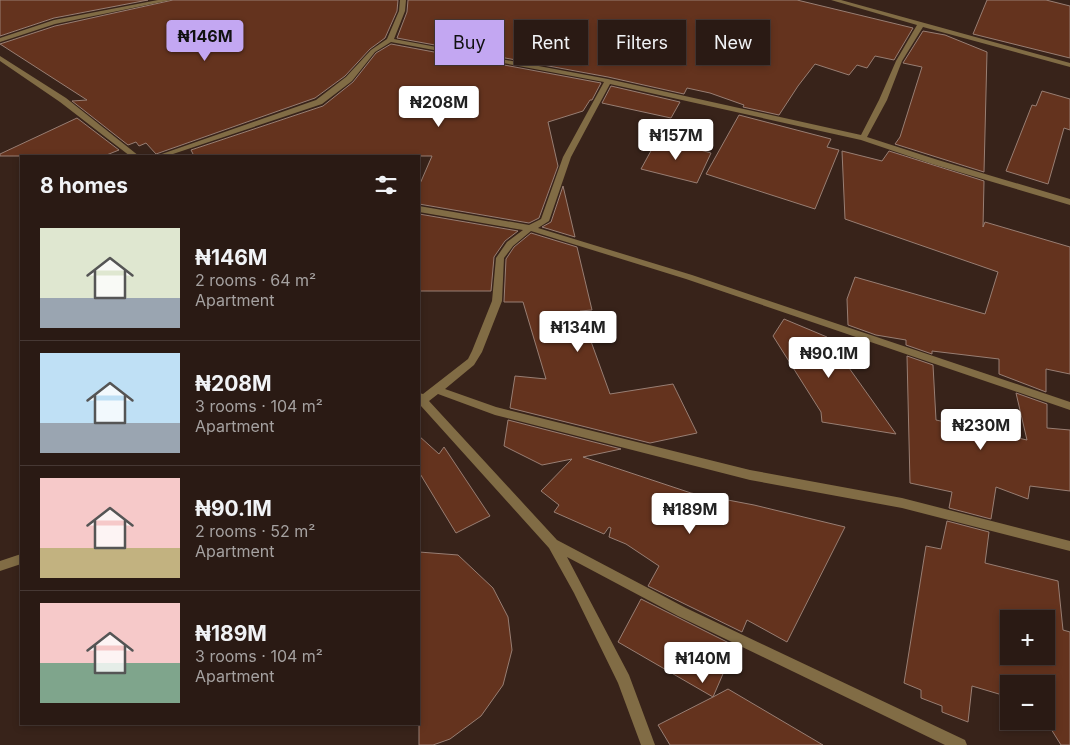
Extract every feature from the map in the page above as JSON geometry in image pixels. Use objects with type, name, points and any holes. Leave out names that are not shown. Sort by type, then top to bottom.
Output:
[{"type":"street","points":[[0,40],[54,22],[168,0]]},
{"type":"street","points":[[163,155],[319,102],[349,79],[373,52],[390,40],[402,11],[403,0]]},
{"type":"street","points":[[834,0],[1070,64]]},
{"type":"street","points":[[863,138],[883,100],[899,61],[922,23]]},
{"type":"street","points":[[390,40],[608,81],[863,138],[935,162],[1070,202]]},
{"type":"street","points":[[0,58],[63,100],[134,155]]},
{"type":"street","points":[[608,81],[567,157],[545,221],[530,228],[510,244],[500,258],[498,300],[477,352],[471,362],[437,390],[420,400],[553,544],[624,680],[648,745]]},
{"type":"street","points":[[420,209],[530,228],[689,277],[1070,406]]},
{"type":"street","points":[[437,390],[495,411],[575,432],[750,475],[902,502],[1070,546]]},
{"type":"street","points":[[553,544],[682,612],[960,745]]},
{"type":"street","points":[[0,566],[20,559]]},
{"type":"building","points":[[0,0],[148,0],[54,18],[0,36]]},
{"type":"building","points":[[173,0],[398,0],[397,11],[385,38],[370,49],[345,76],[315,98],[156,154],[146,143],[139,146],[136,142],[128,145],[72,101],[87,100],[0,44],[55,26]]},
{"type":"building","points":[[408,0],[797,0],[913,28],[894,60],[875,56],[867,68],[857,65],[849,75],[815,64],[779,115],[743,107],[744,105],[710,93],[687,88],[684,94],[543,65],[588,65],[588,20],[514,20],[514,60],[504,58],[504,20],[435,20],[435,45],[397,38],[407,12]]},
{"type":"building","points":[[987,0],[1046,0],[1070,6],[1070,58],[973,34]]},
{"type":"building","points":[[923,31],[945,35],[987,52],[984,172],[895,144],[900,137],[922,67],[903,63]]},
{"type":"building","points":[[391,44],[435,52],[435,65],[504,65],[601,83],[592,100],[590,100],[583,111],[548,122],[558,166],[539,218],[529,223],[420,204],[420,184],[432,156],[194,155],[191,150],[323,106],[353,82],[376,53]]},
{"type":"building","points":[[611,86],[680,102],[671,118],[602,103]]},
{"type":"building","points":[[1042,91],[1070,99],[1070,130],[1064,128],[1048,184],[1006,171],[1032,105],[1036,106]]},
{"type":"building","points":[[739,115],[831,139],[827,147],[839,150],[815,209],[706,174]]},
{"type":"building","points":[[77,118],[119,150],[106,155],[0,156],[0,154]]},
{"type":"building","points":[[658,138],[711,153],[697,183],[641,169]]},
{"type":"building","points":[[842,151],[882,161],[889,151],[984,181],[983,227],[985,222],[1070,247],[1070,374],[1046,369],[1046,392],[999,374],[999,359],[932,351],[932,354],[906,345],[906,340],[876,335],[848,325],[847,299],[855,277],[985,314],[998,272],[845,219]]},
{"type":"building","points":[[563,186],[575,237],[542,227],[551,222]]},
{"type":"building","points":[[420,214],[518,231],[505,241],[494,257],[491,291],[420,291]]},
{"type":"building","points":[[531,233],[577,247],[592,310],[580,311],[610,394],[673,384],[697,433],[650,443],[510,408],[515,376],[546,379],[523,302],[504,302],[506,259],[514,247]]},
{"type":"building","points":[[784,319],[827,337],[896,434],[822,422],[821,412],[773,336]]},
{"type":"building","points":[[907,356],[933,365],[936,420],[1027,440],[1016,393],[1047,404],[1047,428],[1070,430],[1070,491],[1030,486],[1028,499],[996,487],[991,519],[949,508],[952,492],[910,483]]},
{"type":"building","points":[[508,420],[621,449],[583,457],[691,493],[754,505],[845,527],[787,642],[747,620],[742,632],[648,586],[659,566],[626,544],[609,537],[611,528],[609,527],[604,534],[554,512],[559,505],[541,491],[572,459],[542,465],[504,446]]},
{"type":"building","points":[[420,437],[439,454],[444,447],[490,516],[456,533],[420,474]]},
{"type":"building","points":[[947,521],[989,532],[985,563],[1058,581],[1063,630],[1070,632],[1070,745],[1061,745],[1052,730],[1055,730],[1055,675],[1000,675],[1000,694],[972,686],[968,722],[942,712],[942,706],[921,698],[921,690],[904,683],[926,546],[941,549]]},
{"type":"building","points":[[420,552],[458,555],[493,588],[508,617],[512,650],[503,685],[481,716],[450,739],[433,745],[419,745]]},
{"type":"building","points":[[641,599],[735,646],[713,697],[618,642]]},
{"type":"building","points":[[728,689],[823,745],[670,745],[658,725]]}]
